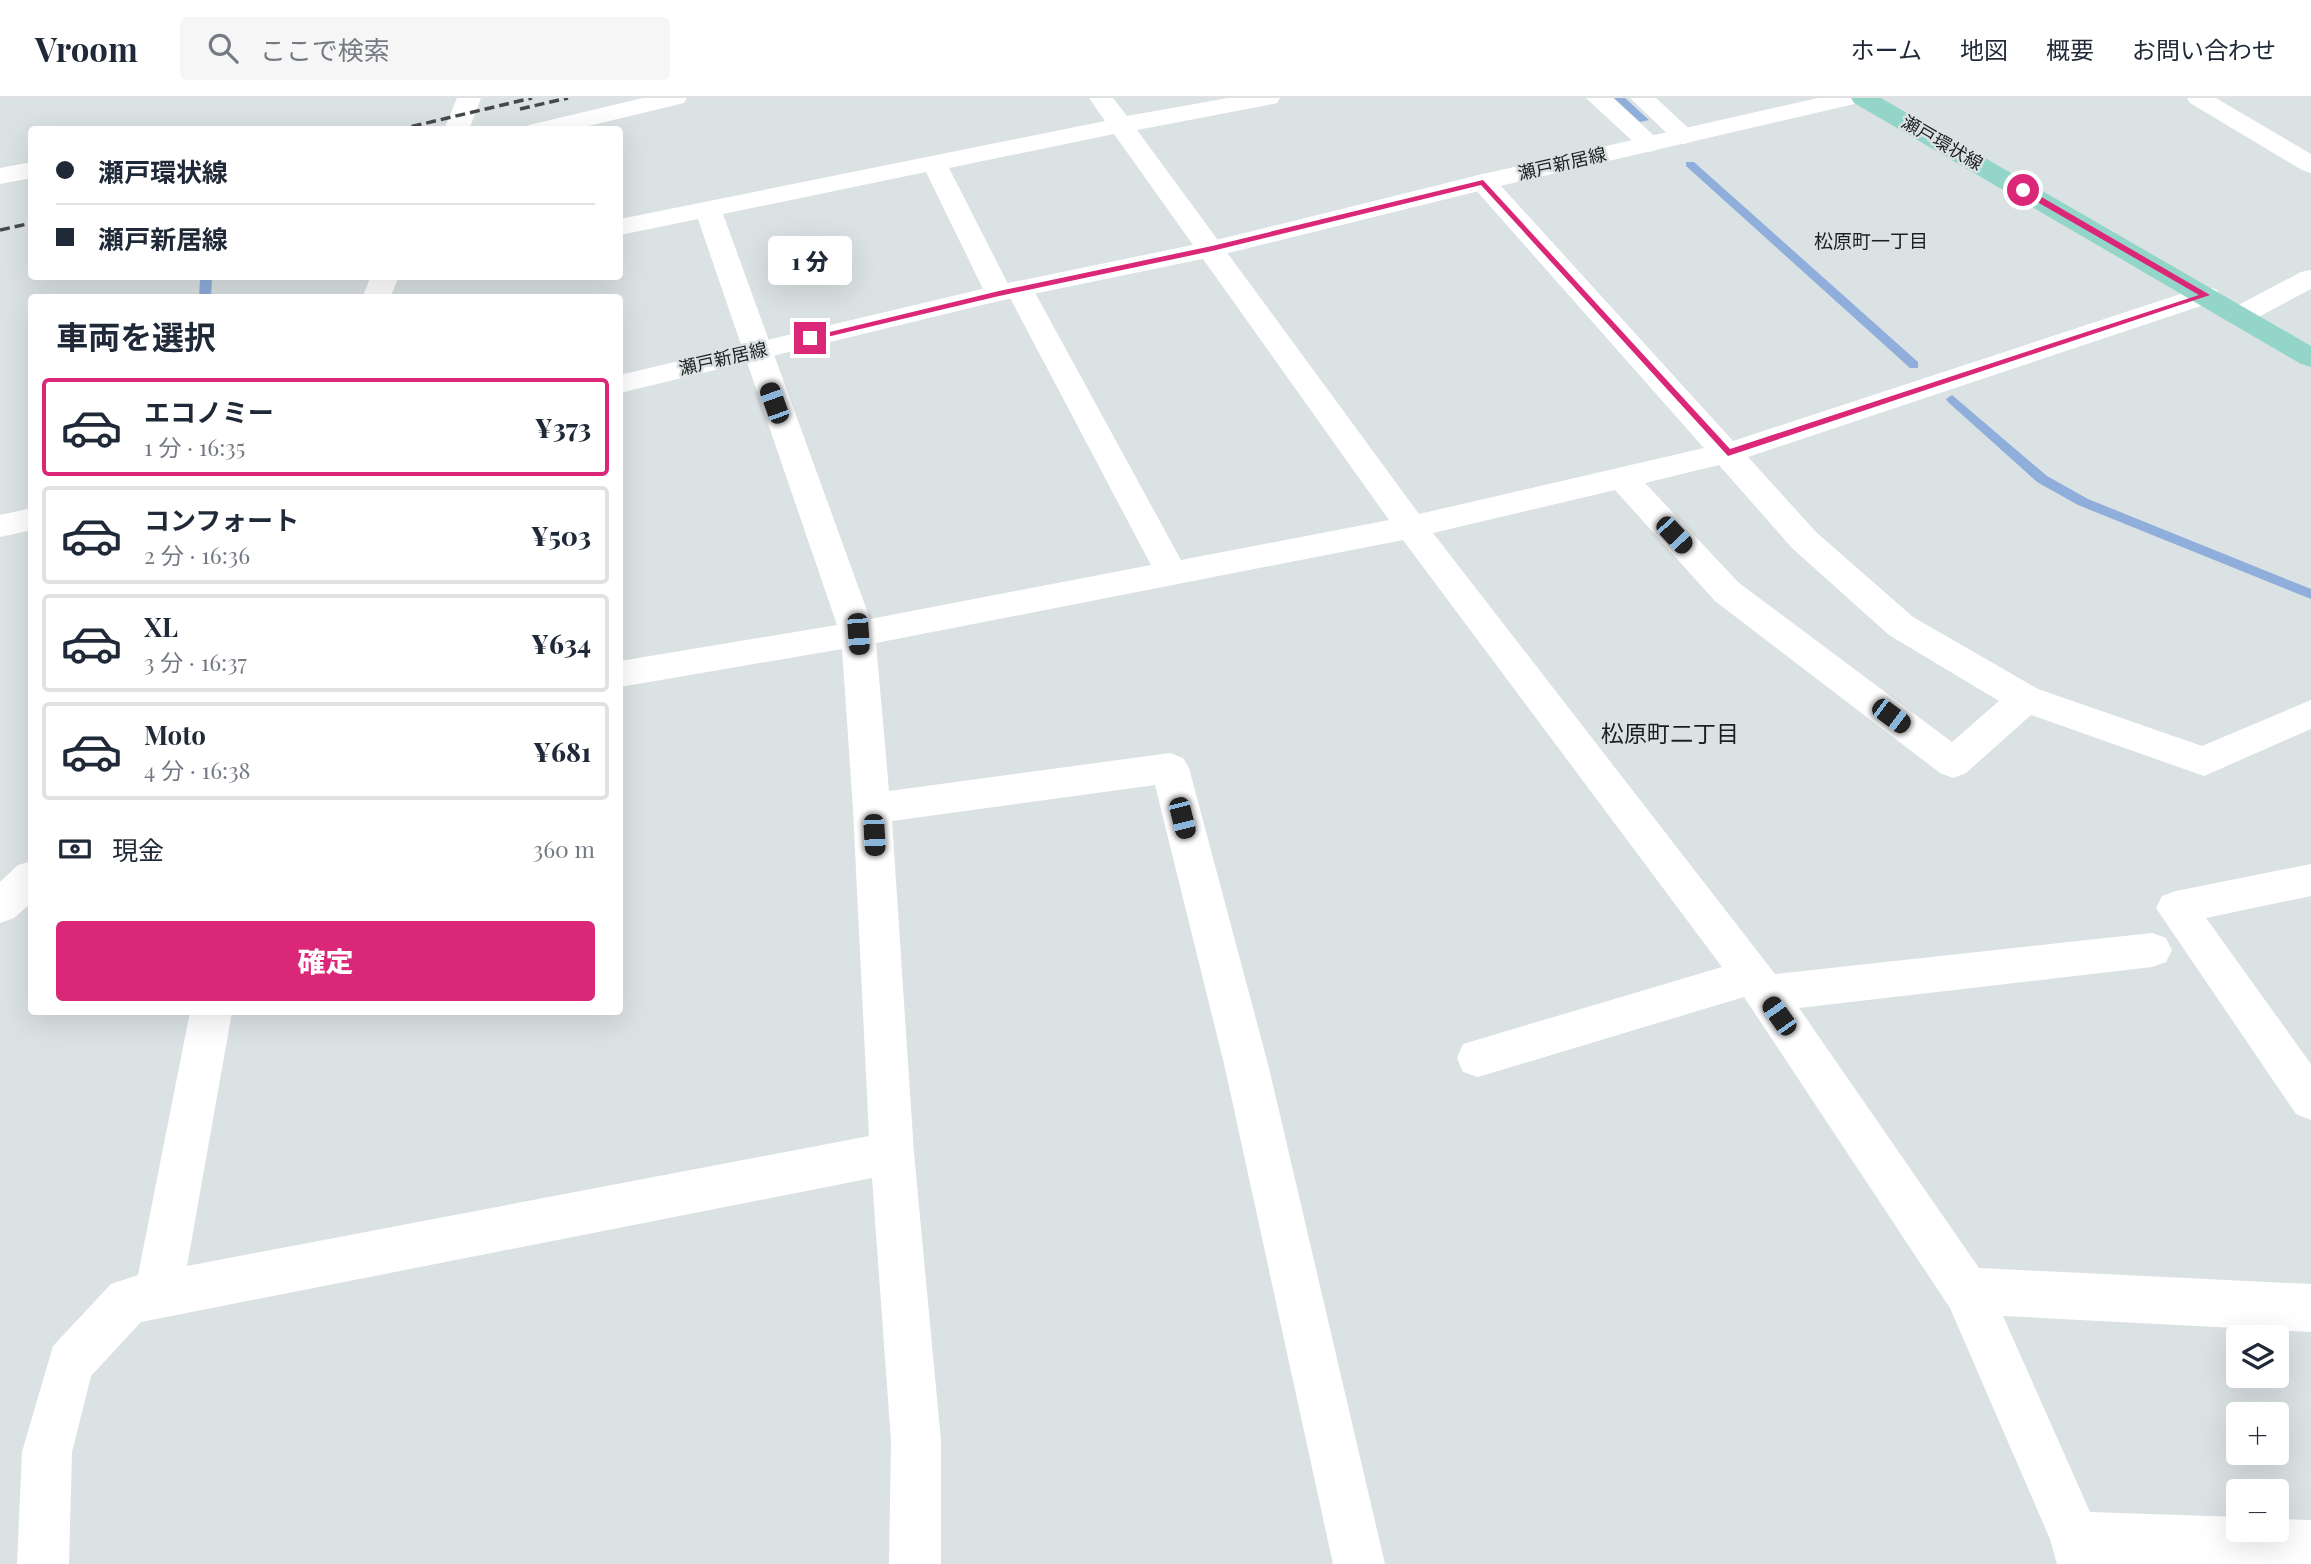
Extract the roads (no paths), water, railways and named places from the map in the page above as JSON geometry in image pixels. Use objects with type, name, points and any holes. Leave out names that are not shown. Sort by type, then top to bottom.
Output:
[{"type":"main road","name":"瀬戸環状線","points":[[1863,98],[2311,358]]},
{"type":"street","points":[[459,126],[469,98]]},
{"type":"street","points":[[555,126],[675,98]]},
{"type":"street","points":[[1101,98],[1411,527],[1758,985],[1967,1291],[2079,1550],[2311,1546]]},
{"type":"street","points":[[623,227],[1121,125],[1268,98]]},
{"type":"street","points":[[1598,98],[1650,144]]},
{"type":"street","points":[[1642,98],[1684,136]]},
{"type":"street","name":"瀬戸新居線","points":[[623,382],[1009,291],[1212,249],[1483,182],[1850,98]]},
{"type":"street","points":[[2199,98],[2311,165]]},
{"type":"street","points":[[934,163],[1172,573]]},
{"type":"street","points":[[0,176],[28,171]]},
{"type":"street","points":[[1483,182],[1804,540],[1901,626],[2025,699],[2204,761],[2311,714]]},
{"type":"street","points":[[708,209],[858,634],[873,809],[892,1153],[916,1441],[915,1564]]},
{"type":"street","points":[[2241,315],[2311,278]]},
{"type":"street","points":[[623,673],[858,634],[1411,527],[1728,453],[2206,295]]},
{"type":"street","points":[[1622,478],[1727,592],[1953,763],[2025,699]]},
{"type":"street","points":[[0,526],[28,520]]},
{"type":"street","points":[[873,809],[1170,768],[1247,1068],[1359,1564]]},
{"type":"street","points":[[2311,880],[2176,908],[2311,1100]]},
{"type":"street","points":[[0,906],[28,881]]},
{"type":"street","points":[[1478,1058],[1758,985],[2152,950]]},
{"type":"street","points":[[158,1296],[210,1015]]},
{"type":"street","points":[[43,1564],[47,1452],[70,1363],[128,1301],[892,1153]]},
{"type":"street","points":[[1967,1291],[2311,1308]]},
{"type":"waterway","points":[[1619,98],[1644,120]]},
{"type":"waterway","points":[[1690,164],[1914,365]]},
{"type":"waterway","points":[[205,294],[206,280]]},
{"type":"waterway","points":[[1952,399],[2042,479],[2083,502],[2311,594]]},
{"type":"railway","points":[[414,126],[532,98]]},
{"type":"railway","points":[[520,109],[568,98]]},
{"type":"railway","points":[[0,230],[28,224]]},
{"type":"district","name":"松原町一丁目","points":[[1871,241]]},
{"type":"district","name":"松原町二丁目","points":[[1670,734]]}]
